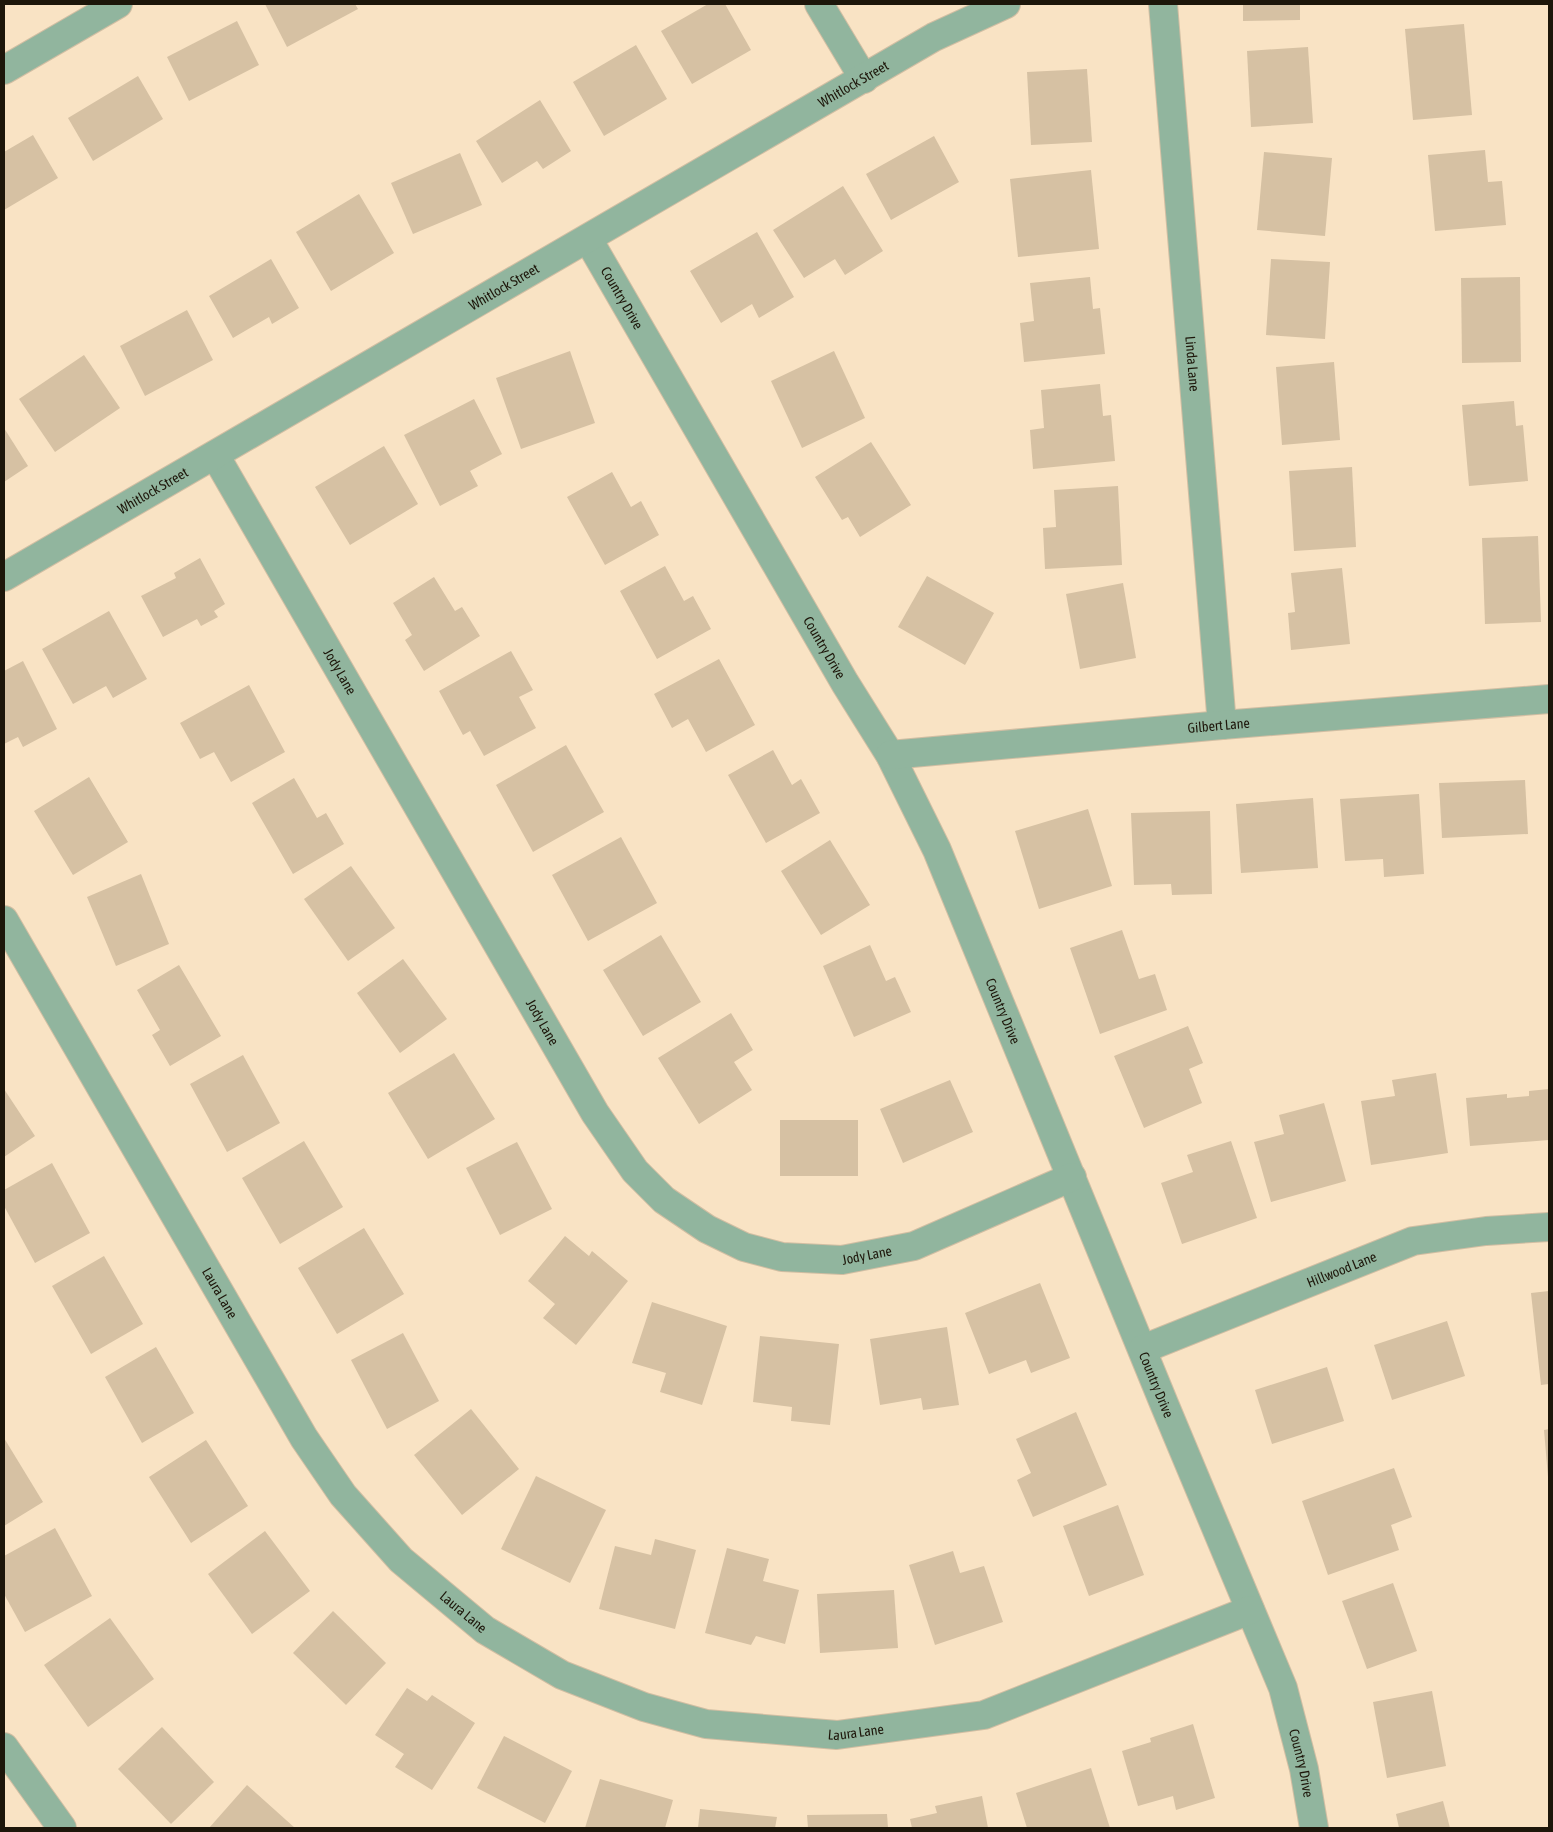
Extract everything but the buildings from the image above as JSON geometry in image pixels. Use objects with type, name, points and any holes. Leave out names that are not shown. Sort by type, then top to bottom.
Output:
[{"type":"street","points":[[4,70],[118,4]]},
{"type":"street","points":[[819,4],[864,79]]},
{"type":"street","name":"Whitlock Street","points":[[4,577],[934,38],[1006,4]]},
{"type":"street","name":"Linda Lane","points":[[1163,4],[1222,725]]},
{"type":"street","name":"Country Drive","points":[[588,239],[845,683],[890,754],[937,850],[1283,1688],[1304,1769],[1314,1828]]},
{"type":"street","name":"Jody Lane","points":[[215,455],[595,1113],[635,1171],[664,1200],[707,1229],[744,1246],[782,1257],[842,1260],[914,1246],[1072,1177]]},
{"type":"street","name":"Gilbert Lane","points":[[890,754],[1222,725],[1549,700]]},
{"type":"street","name":"Laura Lane","points":[[4,920],[304,1438],[343,1495],[401,1560],[477,1624],[562,1675],[644,1707],[706,1724],[837,1735],[984,1716],[1250,1610]]},
{"type":"street","name":"Hillwood Lane","points":[[1143,1349],[1413,1241],[1486,1231],[1549,1227]]},
{"type":"street","points":[[4,1747],[60,1828]]}]
